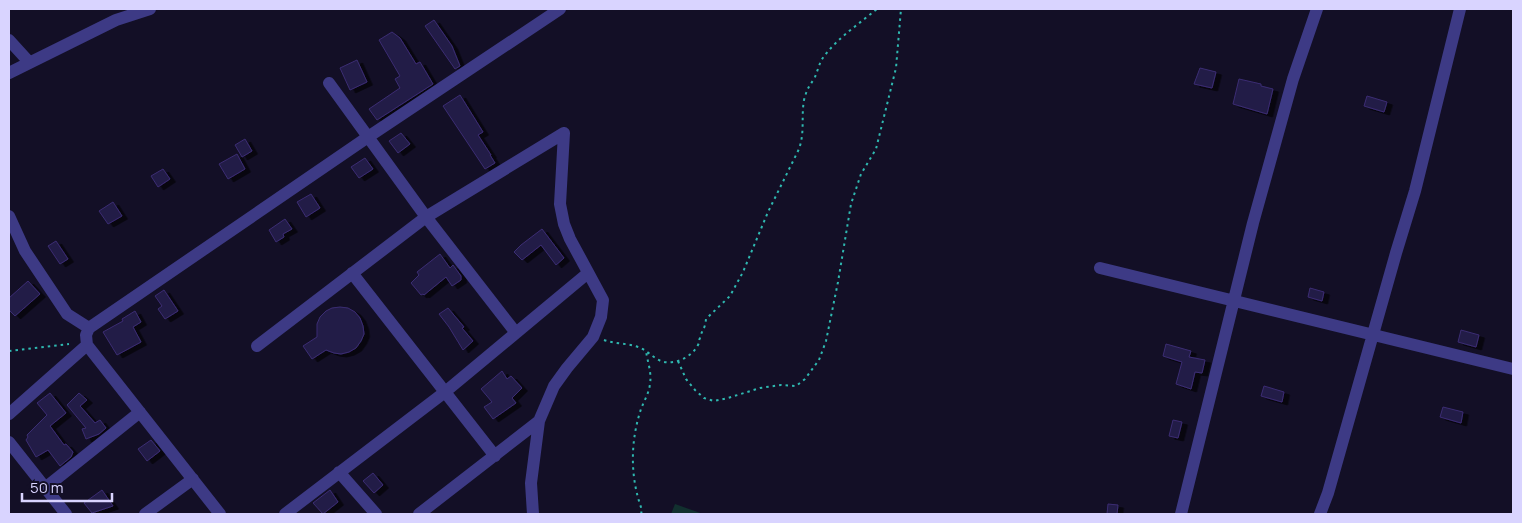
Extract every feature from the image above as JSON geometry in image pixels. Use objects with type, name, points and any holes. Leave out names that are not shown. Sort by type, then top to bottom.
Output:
[{"type":"street","points":[[9,73],[113,14],[150,9]]},
{"type":"street","points":[[220,514],[87,343],[86,335],[89,328],[368,137],[560,9]]},
{"type":"street","points":[[1181,514],[1253,223],[1294,79],[1317,9]]},
{"type":"street","points":[[1320,514],[1328,494],[1415,190],[1460,9]]},
{"type":"street","points":[[9,40],[29,62]]},
{"type":"street","points":[[329,83],[426,217],[516,333]]},
{"type":"street","points":[[257,346],[426,217],[564,133],[560,204],[570,240],[602,300],[601,318],[593,337],[554,386],[539,422],[530,483],[533,514]]},
{"type":"street","points":[[9,216],[25,251],[67,314],[89,328]]},
{"type":"street","points":[[1100,268],[1513,369]]},
{"type":"street","points":[[352,273],[495,456]]},
{"type":"street","points":[[285,514],[445,392],[588,273]]},
{"type":"street","points":[[9,414],[87,343]]},
{"type":"street","points":[[46,488],[140,412]]},
{"type":"street","points":[[419,514],[539,422]]},
{"type":"street","points":[[9,442],[66,514]]},
{"type":"street","points":[[339,472],[376,514]]},
{"type":"street","points":[[145,514],[193,479]]},
{"type":"path","points":[[596,331],[605,341],[625,343],[646,350],[660,361],[675,363],[690,354],[699,344],[706,320],[730,296],[743,272],[768,212],[799,149],[803,138],[804,102],[807,88],[815,78],[819,64],[836,44],[877,9]]},
{"type":"path","points":[[678,361],[686,379],[695,390],[704,398],[714,401],[760,388],[781,385],[796,386],[805,379],[819,360],[826,342],[851,204],[861,174],[876,149],[896,68],[901,9]]},
{"type":"path","points":[[9,351],[87,343]]},
{"type":"path","points":[[640,514],[642,510],[632,472],[633,448],[641,409],[650,384],[646,350]]},
{"type":"green space","points":[[675,504],[703,514],[671,514]]},
{"type":"building","points":[[434,20],[452,46],[460,66],[455,69],[425,26]]},
{"type":"building","points":[[392,32],[400,38],[416,64],[420,62],[433,84],[377,120],[369,109],[400,88],[395,79],[400,76],[379,40]]},
{"type":"building","points":[[357,60],[367,82],[350,90],[340,68]]},
{"type":"building","points":[[1200,68],[1216,72],[1212,88],[1194,84]]},
{"type":"building","points":[[1239,79],[1273,89],[1267,114],[1233,104]]},
{"type":"building","points":[[460,95],[483,132],[478,135],[495,163],[485,169],[443,106]]},
{"type":"building","points":[[1367,96],[1387,102],[1384,112],[1364,106]]},
{"type":"building","points":[[401,133],[410,144],[398,153],[389,141]]},
{"type":"building","points":[[245,139],[252,151],[242,157],[235,145]]},
{"type":"building","points":[[237,154],[245,169],[228,179],[219,164]]},
{"type":"building","points":[[365,158],[373,169],[359,178],[351,167]]},
{"type":"building","points":[[163,169],[170,179],[158,187],[151,176]]},
{"type":"building","points":[[311,194],[320,208],[306,217],[297,202]]},
{"type":"building","points":[[113,202],[122,216],[108,224],[99,211]]},
{"type":"building","points":[[285,219],[292,229],[283,234],[284,237],[276,242],[269,230]]},
{"type":"building","points":[[542,229],[564,258],[556,265],[541,245],[522,260],[514,252]]},
{"type":"building","points":[[56,241],[68,259],[60,264],[48,246]]},
{"type":"building","points":[[440,254],[450,268],[453,265],[461,276],[461,280],[452,286],[446,277],[424,295],[421,295],[411,283],[419,275],[417,272]]},
{"type":"building","points":[[28,281],[40,294],[15,316],[9,310],[9,298]]},
{"type":"building","points":[[1310,288],[1324,292],[1322,301],[1308,297]]},
{"type":"building","points":[[164,290],[178,311],[165,319],[158,309],[162,306],[155,296]]},
{"type":"building","points":[[332,308],[348,308],[360,318],[364,334],[361,341],[356,348],[349,352],[341,354],[326,350],[312,359],[303,346],[317,337],[317,324],[320,317]]},
{"type":"building","points":[[448,308],[473,341],[463,350],[439,314]]},
{"type":"building","points":[[135,311],[141,322],[133,327],[141,342],[117,355],[103,332],[123,321],[122,319]]},
{"type":"building","points":[[1461,330],[1479,335],[1476,347],[1458,342]]},
{"type":"building","points":[[1166,344],[1191,351],[1189,357],[1205,360],[1202,373],[1195,372],[1191,389],[1176,384],[1182,362],[1163,356]]},
{"type":"building","points":[[502,371],[507,379],[511,376],[522,388],[512,398],[516,403],[493,419],[484,407],[492,402],[481,389]]},
{"type":"building","points":[[1264,386],[1284,392],[1282,402],[1261,396]]},
{"type":"building","points":[[50,393],[66,413],[50,426],[64,445],[66,444],[73,452],[71,457],[60,466],[48,450],[36,457],[26,440],[27,435],[47,415],[37,403]]},
{"type":"building","points":[[79,393],[87,400],[80,406],[95,423],[100,420],[106,428],[99,434],[86,439],[82,429],[86,428],[67,405]]},
{"type":"building","points":[[1443,407],[1463,412],[1461,423],[1440,417]]},
{"type":"building","points":[[1173,420],[1182,422],[1178,438],[1169,436]]},
{"type":"building","points":[[151,440],[160,451],[147,461],[138,449]]},
{"type":"building","points":[[373,473],[383,485],[374,493],[363,481]]},
{"type":"building","points":[[102,490],[113,506],[92,513],[84,503]]},
{"type":"building","points":[[330,490],[338,502],[323,514],[313,503]]},
{"type":"building","points":[[1108,504],[1118,505],[1117,514],[1107,514]]}]
